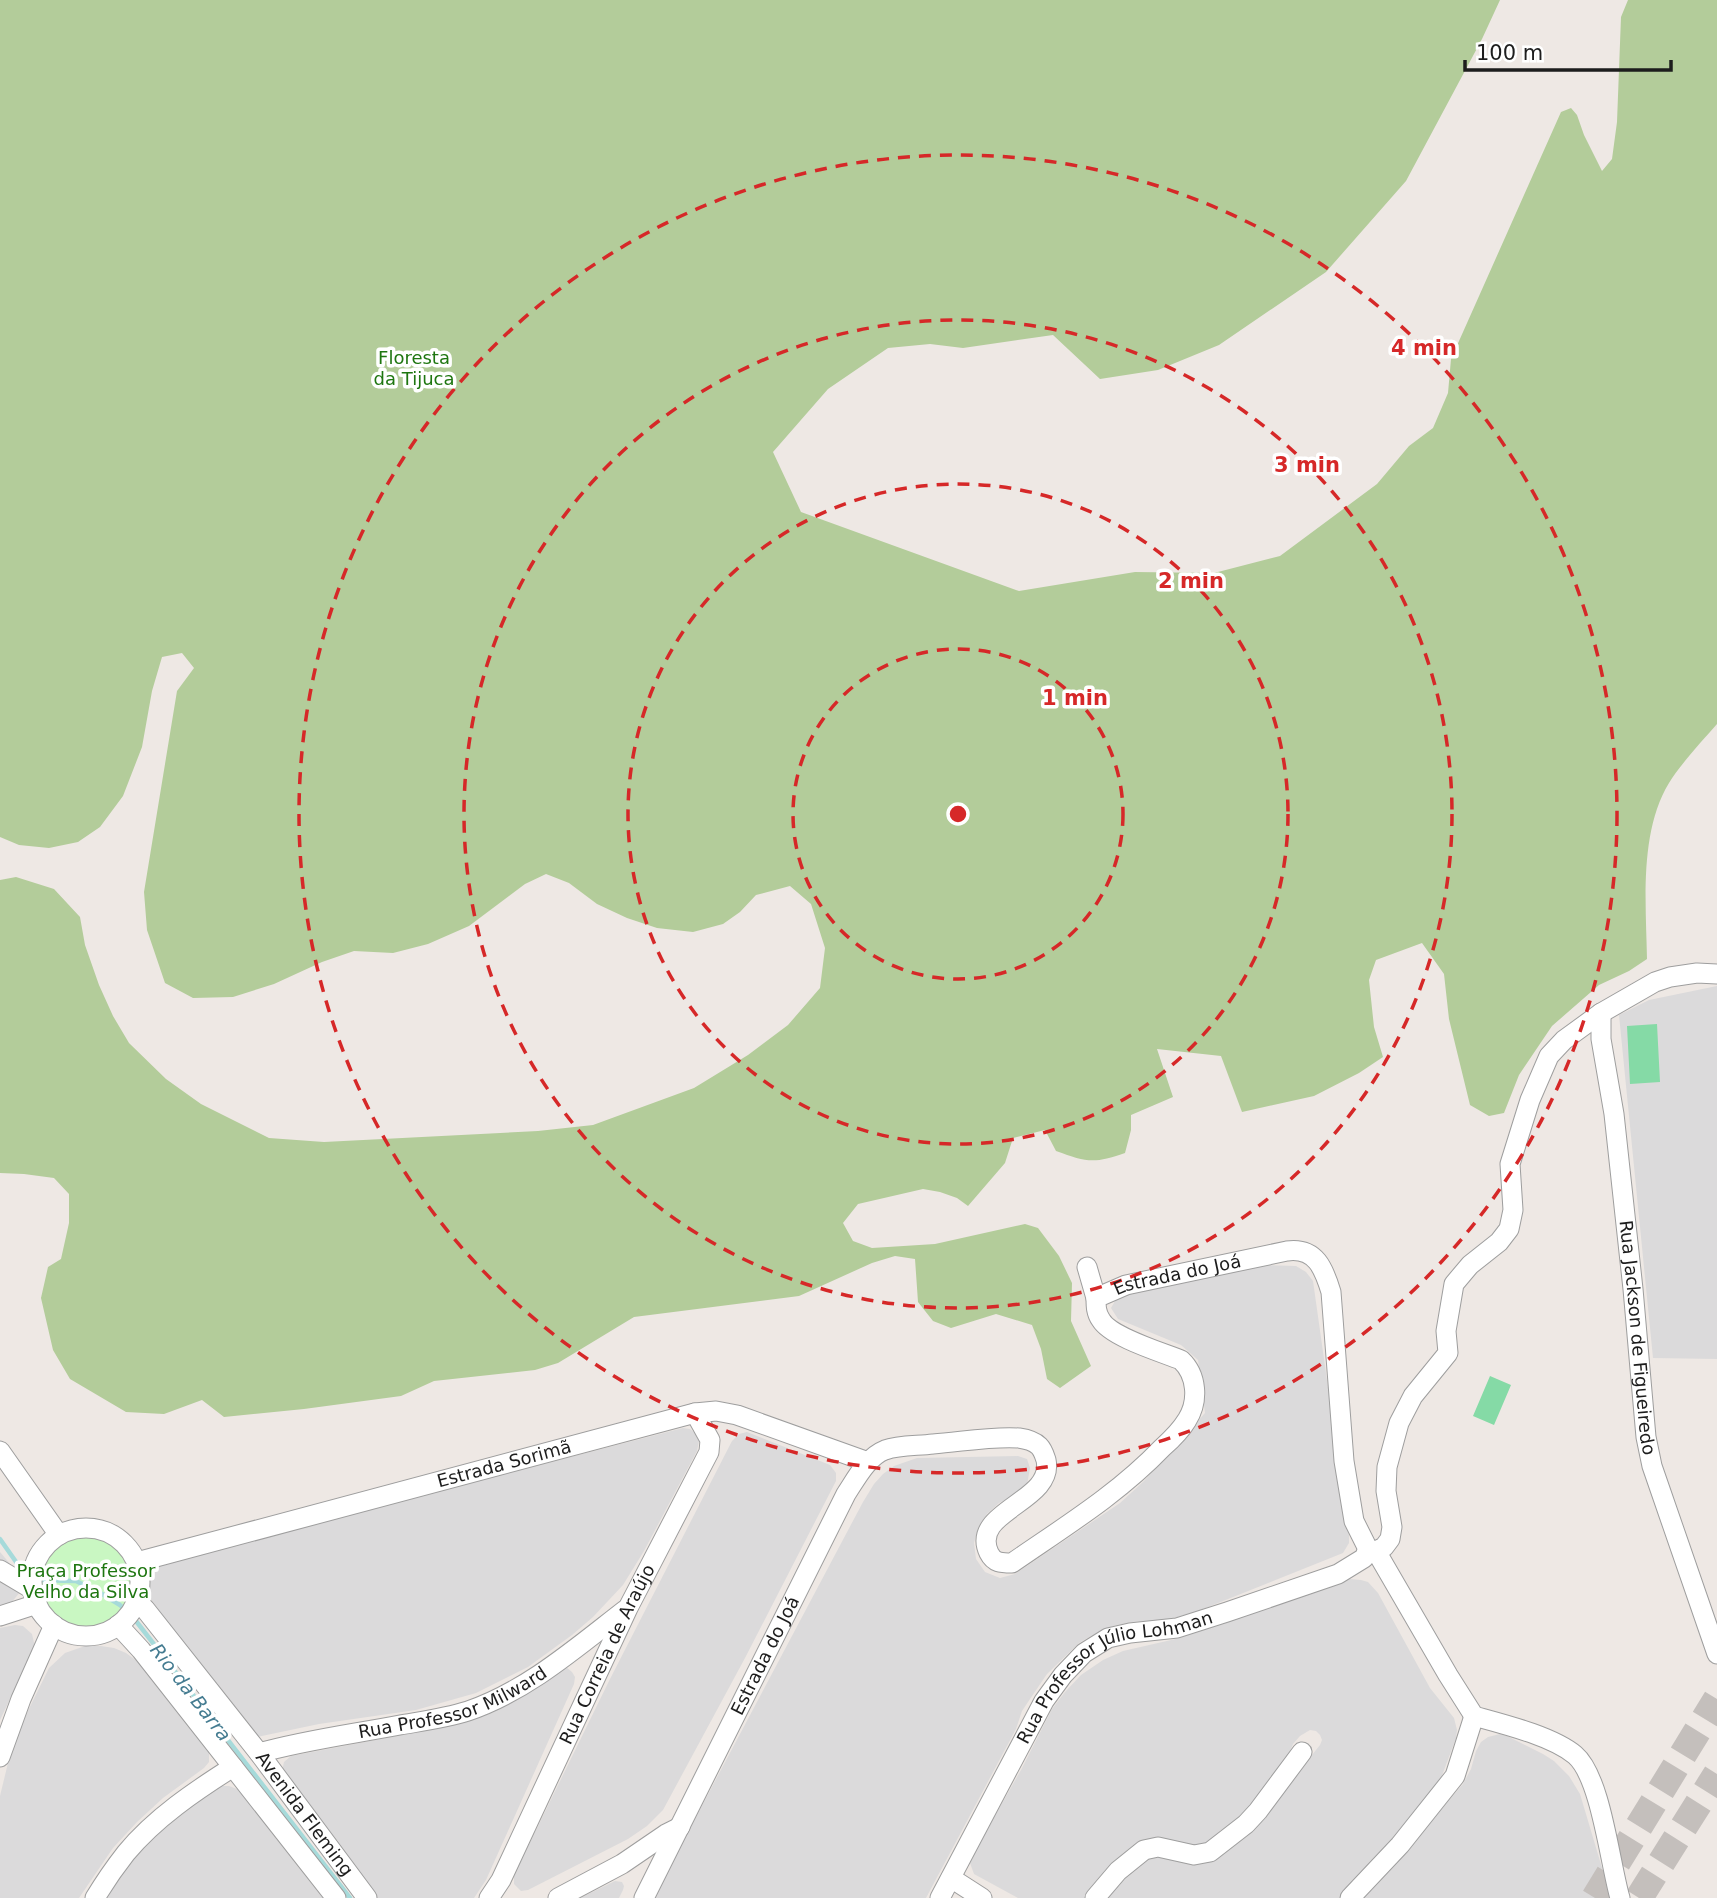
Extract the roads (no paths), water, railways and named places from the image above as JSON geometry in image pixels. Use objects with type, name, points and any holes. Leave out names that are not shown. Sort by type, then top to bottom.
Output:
[{"type":"street","points":[[1620,1898],[1596,1795],[1585,1768],[1576,1756],[1561,1746],[1517,1728],[1474,1716],[1372,1550],[1384,1547],[1390,1539],[1392,1527],[1386,1491],[1387,1467],[1399,1423],[1413,1396],[1448,1353],[1447,1331],[1454,1283],[1470,1265],[1499,1242],[1509,1229],[1513,1210],[1510,1164],[1530,1100],[1549,1056],[1564,1040],[1601,1013],[1655,982],[1697,973],[1717,974]]},
{"type":"street","name":"Rua Jackson de Figueiredo","points":[[1601,1013],[1601,1039],[1614,1114],[1646,1437],[1652,1466],[1717,1654]]},
{"type":"street","name":"Estrada do Joá","points":[[646,1895],[846,1494],[868,1462],[884,1451],[904,1447],[999,1438],[1021,1438],[1036,1443],[1044,1451],[1047,1465],[1044,1480],[998,1518],[988,1530],[988,1550],[993,1559],[999,1563],[1012,1563],[1095,1506],[1142,1469],[1188,1420],[1195,1396],[1194,1380],[1187,1365],[1181,1360],[1116,1334],[1102,1323],[1097,1312],[1096,1298],[1126,1285],[1287,1251],[1296,1250],[1312,1256],[1323,1269],[1331,1292],[1344,1461],[1354,1521],[1372,1550]]},
{"type":"street","points":[[1087,1267],[1096,1298]]},
{"type":"street","name":"Estrada Sorimã","points":[[137,1562],[695,1413],[716,1411],[737,1415],[868,1462]]},
{"type":"street","name":"Rua Correia de Araújo","points":[[489,1898],[500,1880],[628,1608],[709,1452],[710,1440],[695,1413]]},
{"type":"street","points":[[0,1451],[59,1535]]},
{"type":"street","points":[[76,1528],[95,1528],[113,1534],[127,1546],[137,1562],[140,1588],[136,1604],[120,1624],[106,1632],[79,1635],[66,1632],[44,1616],[34,1589],[37,1558],[46,1545],[59,1535],[76,1528]]},
{"type":"street","name":"Rua Professor Júlio Lohman","points":[[940,1898],[1044,1701],[1084,1653],[1108,1638],[1177,1628],[1338,1574],[1372,1550]]},
{"type":"street","points":[[0,1570],[34,1589]]},
{"type":"street","points":[[0,1616],[34,1589]]},
{"type":"street","name":"Avenida Fleming","points":[[136,1604],[145,1609],[259,1754],[367,1898]]},
{"type":"street","name":"Rua Professor Milward","points":[[259,1754],[317,1739],[431,1720],[492,1702],[565,1656],[628,1608]]},
{"type":"street","name":"Avenida Fleming","points":[[120,1624],[336,1898]]},
{"type":"street","points":[[0,1758],[21,1699],[54,1625]]},
{"type":"street","points":[[565,1656],[582,1665],[592,1685]]},
{"type":"street","points":[[1350,1898],[1400,1845],[1455,1776],[1474,1716]]},
{"type":"street","points":[[1095,1898],[1118,1871],[1144,1850],[1158,1847],[1194,1855],[1210,1852],[1247,1824],[1302,1752]]},
{"type":"street","points":[[95,1898],[126,1852],[164,1816],[204,1785],[233,1767]]},
{"type":"street","points":[[558,1898],[622,1864],[680,1827]]},
{"type":"street","points":[[622,1864],[636,1864],[646,1871],[646,1895]]},
{"type":"street","points":[[951,1878],[982,1898]]},
{"type":"waterway","name":"Rio da Barra","points":[[0,1539],[26,1576]]},
{"type":"waterway","name":"Rio da Barra","points":[[32,1580],[76,1581],[120,1605],[136,1621],[350,1898]]},
{"type":"tunnel","points":[[1595,1898],[1717,1699]]},
{"type":"tunnel","points":[[1639,1898],[1717,1774]]},
{"type":"park label","name":"Floresta da Tijuca","points":[[414,368]]},
{"type":"park label","name":"Praça Professor Velho da Silva","points":[[86,1581]]}]
